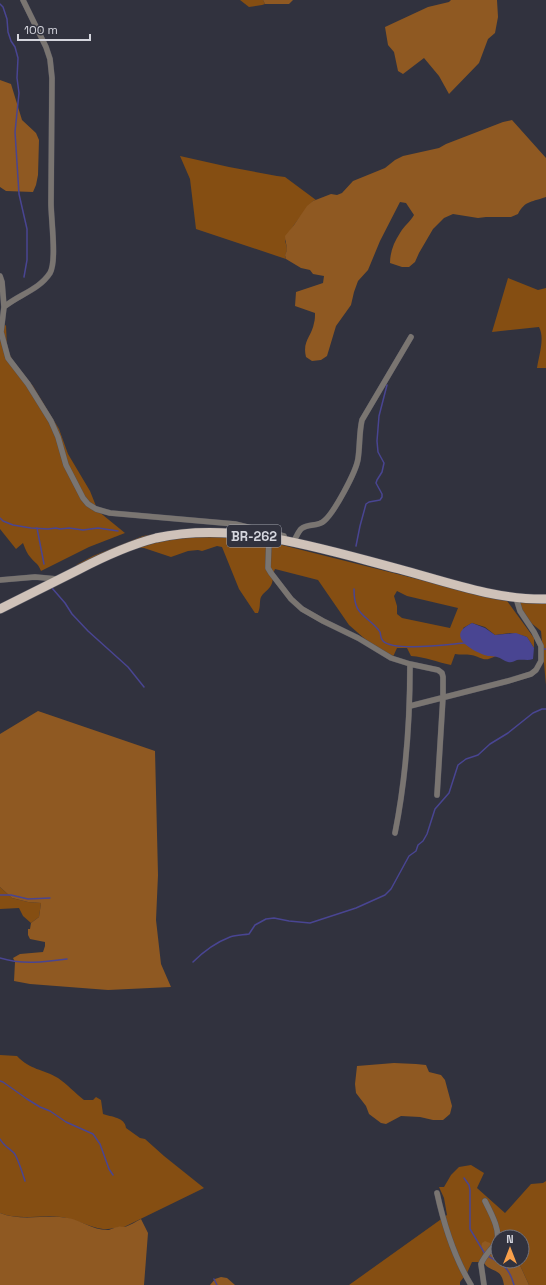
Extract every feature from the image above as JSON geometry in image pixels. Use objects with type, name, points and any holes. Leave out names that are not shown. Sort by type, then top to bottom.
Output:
[{"type":"highway","name":"BR-262","points":[[0,610],[103,557],[156,538],[194,532],[215,532],[279,539],[488,593],[527,599],[546,598]]},
{"type":"street","points":[[4,307],[13,299],[26,293],[42,282],[52,269],[53,255],[51,203],[52,78],[50,59],[46,47],[23,0]]},
{"type":"street","points":[[0,276],[2,282],[4,307],[1,332],[8,358],[28,384],[51,421],[58,437],[66,465],[83,498],[88,504],[96,510],[110,513],[235,524],[279,539],[298,533],[302,528],[307,526],[319,524],[324,521],[336,505],[357,464],[362,420],[412,337]]},
{"type":"street","points":[[279,539],[268,568],[296,604],[302,609],[358,638],[392,658],[410,664],[438,670],[442,673],[443,697],[437,795]]},
{"type":"street","points":[[0,580],[35,577],[60,579]]},
{"type":"street","points":[[410,706],[531,674],[539,666],[541,662],[541,646],[520,612],[516,598]]},
{"type":"street","points":[[395,833],[400,808],[410,706],[410,664]]},
{"type":"street","points":[[437,1193],[448,1236],[465,1276],[471,1285]]},
{"type":"street","points":[[484,1285],[481,1264],[496,1242],[498,1236],[495,1222],[485,1201]]},
{"type":"shaded area","points":[[240,0],[263,0],[265,4],[249,7]]},
{"type":"shaded area","points":[[263,0],[293,0],[289,4],[265,4]]},
{"type":"shaded area","points":[[451,0],[497,0],[498,17],[495,33],[488,39],[479,63],[449,94],[439,76],[424,58],[403,74],[398,71],[394,52],[388,45],[385,27],[428,7],[449,2]]},
{"type":"shaded area","points":[[0,80],[11,84],[22,120],[36,133],[39,140],[38,175],[33,192],[6,191],[0,187]]},
{"type":"shaded area","points":[[512,120],[546,158],[546,197],[527,204],[518,214],[511,217],[478,218],[453,214],[444,218],[433,229],[415,262],[409,267],[402,267],[390,263],[396,240],[414,215],[406,203],[400,202],[380,241],[368,270],[358,281],[351,305],[336,326],[327,356],[321,360],[312,361],[306,357],[305,347],[313,328],[315,313],[295,306],[296,292],[323,283],[324,276],[313,274],[310,270],[301,268],[286,259],[285,255],[287,248],[285,236],[307,206],[313,201],[331,194],[337,195],[342,193],[353,181],[385,168],[403,156],[439,148],[503,122]]},
{"type":"shaded area","points":[[180,156],[285,177],[316,200],[313,201],[301,215],[285,241],[287,248],[285,255],[286,259],[196,229],[190,179]]},
{"type":"shaded area","points":[[508,278],[538,290],[546,288],[546,368],[537,368],[542,341],[539,327],[492,332]]},
{"type":"shaded area","points":[[6,325],[7,349],[13,361],[33,386],[59,429],[68,454],[90,491],[98,511],[125,533],[89,547],[41,571],[38,565],[28,555],[23,543],[16,549],[0,529],[0,329]]},
{"type":"shaded area","points":[[205,530],[242,535],[469,592],[505,598],[534,638],[534,648],[527,637],[510,633],[495,635],[485,627],[472,623],[463,628],[472,644],[483,654],[496,656],[485,659],[471,655],[455,654],[451,665],[421,657],[411,656],[407,648],[397,648],[392,659],[349,625],[318,580],[275,569],[273,581],[261,597],[258,613],[255,613],[239,589],[222,547],[217,546],[202,551],[188,551],[171,557],[144,548],[136,548],[88,563],[76,565],[93,556],[143,536],[171,531]],"holes":[[[397,591],[407,596],[458,608],[450,628],[402,618],[397,614],[397,606],[394,596]]]},
{"type":"shaded area","points":[[546,596],[546,685],[541,631],[530,622],[517,605],[525,598]]},
{"type":"shaded area","points":[[472,623],[485,628],[495,635],[516,633],[527,637],[534,648],[533,659],[507,662],[500,658],[484,655],[472,649],[463,642],[460,637],[464,628]]},
{"type":"shaded area","points":[[38,711],[155,751],[158,875],[156,920],[161,964],[171,987],[108,990],[30,984],[14,981],[15,962],[13,958],[20,954],[43,952],[45,942],[30,939],[28,935],[28,929],[30,929],[31,923],[39,917],[41,903],[28,902],[12,898],[0,887],[0,734]]},
{"type":"shaded area","points":[[0,887],[12,898],[28,902],[41,903],[39,917],[31,923],[23,916],[19,908],[0,909]]},
{"type":"shaded area","points":[[0,1055],[17,1056],[32,1067],[58,1078],[84,1100],[93,1100],[96,1097],[101,1100],[103,1114],[114,1117],[123,1122],[126,1128],[140,1138],[145,1139],[204,1188],[124,1227],[111,1229],[98,1228],[72,1219],[61,1217],[15,1217],[0,1213]]},
{"type":"shaded area","points":[[394,1063],[426,1065],[429,1072],[441,1075],[445,1080],[452,1106],[450,1114],[443,1120],[401,1116],[386,1124],[381,1123],[369,1114],[366,1106],[356,1093],[355,1084],[357,1066]]},
{"type":"shaded area","points":[[471,1165],[484,1173],[477,1188],[505,1213],[531,1184],[543,1183],[546,1181],[546,1285],[529,1285],[522,1269],[530,1269],[530,1229],[490,1229],[490,1246],[481,1248],[483,1252],[481,1262],[472,1262],[467,1273],[460,1282],[460,1285],[349,1285],[447,1215],[444,1198],[439,1187],[444,1187],[451,1175],[459,1167]]},
{"type":"shaded area","points":[[0,1213],[17,1217],[68,1218],[103,1230],[131,1225],[141,1219],[148,1233],[144,1285],[0,1285]]},
{"type":"shaded area","points":[[485,1241],[490,1243],[490,1269],[481,1262],[483,1252],[481,1248],[482,1243]]},
{"type":"shaded area","points":[[491,1269],[522,1269],[529,1285],[504,1285],[501,1275]]},
{"type":"shaded area","points":[[221,1277],[227,1278],[235,1285],[210,1285],[215,1279]]},
{"type":"waterway","points":[[0,4],[3,7],[7,19],[8,32],[18,58],[17,78],[19,93],[15,132],[19,194],[27,229],[27,260],[24,277]]},
{"type":"waterway","points":[[356,546],[366,504],[380,500],[382,497],[376,483],[382,472],[384,463],[378,452],[377,441],[379,416],[387,385]]},
{"type":"waterway","points":[[0,518],[3,521],[13,525],[31,528],[69,528],[83,530],[98,528],[118,531]]},
{"type":"waterway","points":[[37,528],[44,564]]},
{"type":"waterway","points":[[52,588],[72,614],[88,631],[128,667],[144,687]]},
{"type":"waterway","points":[[354,589],[357,607],[362,614],[379,630],[381,639],[389,644],[410,647],[465,643]]},
{"type":"waterway","points":[[193,962],[210,948],[225,939],[249,934],[255,925],[266,919],[274,918],[310,923],[356,908],[385,895],[391,889],[409,856],[416,851],[418,845],[423,841],[427,834],[435,809],[449,793],[458,765],[466,759],[478,755],[490,744],[508,733],[533,713],[546,709]]},
{"type":"waterway","points":[[0,895],[11,895],[28,899],[50,898]]},
{"type":"waterway","points":[[0,958],[17,962],[42,962],[67,959]]},
{"type":"waterway","points":[[0,1081],[66,1122],[93,1134],[100,1144],[109,1169],[113,1175]]},
{"type":"waterway","points":[[0,1139],[16,1155],[25,1181]]},
{"type":"waterway","points":[[464,1178],[469,1185],[470,1190],[470,1229],[485,1254]]},
{"type":"waterway","points":[[488,1256],[508,1270],[514,1285]]},
{"type":"waterway","points":[[214,1279],[217,1285]]}]
